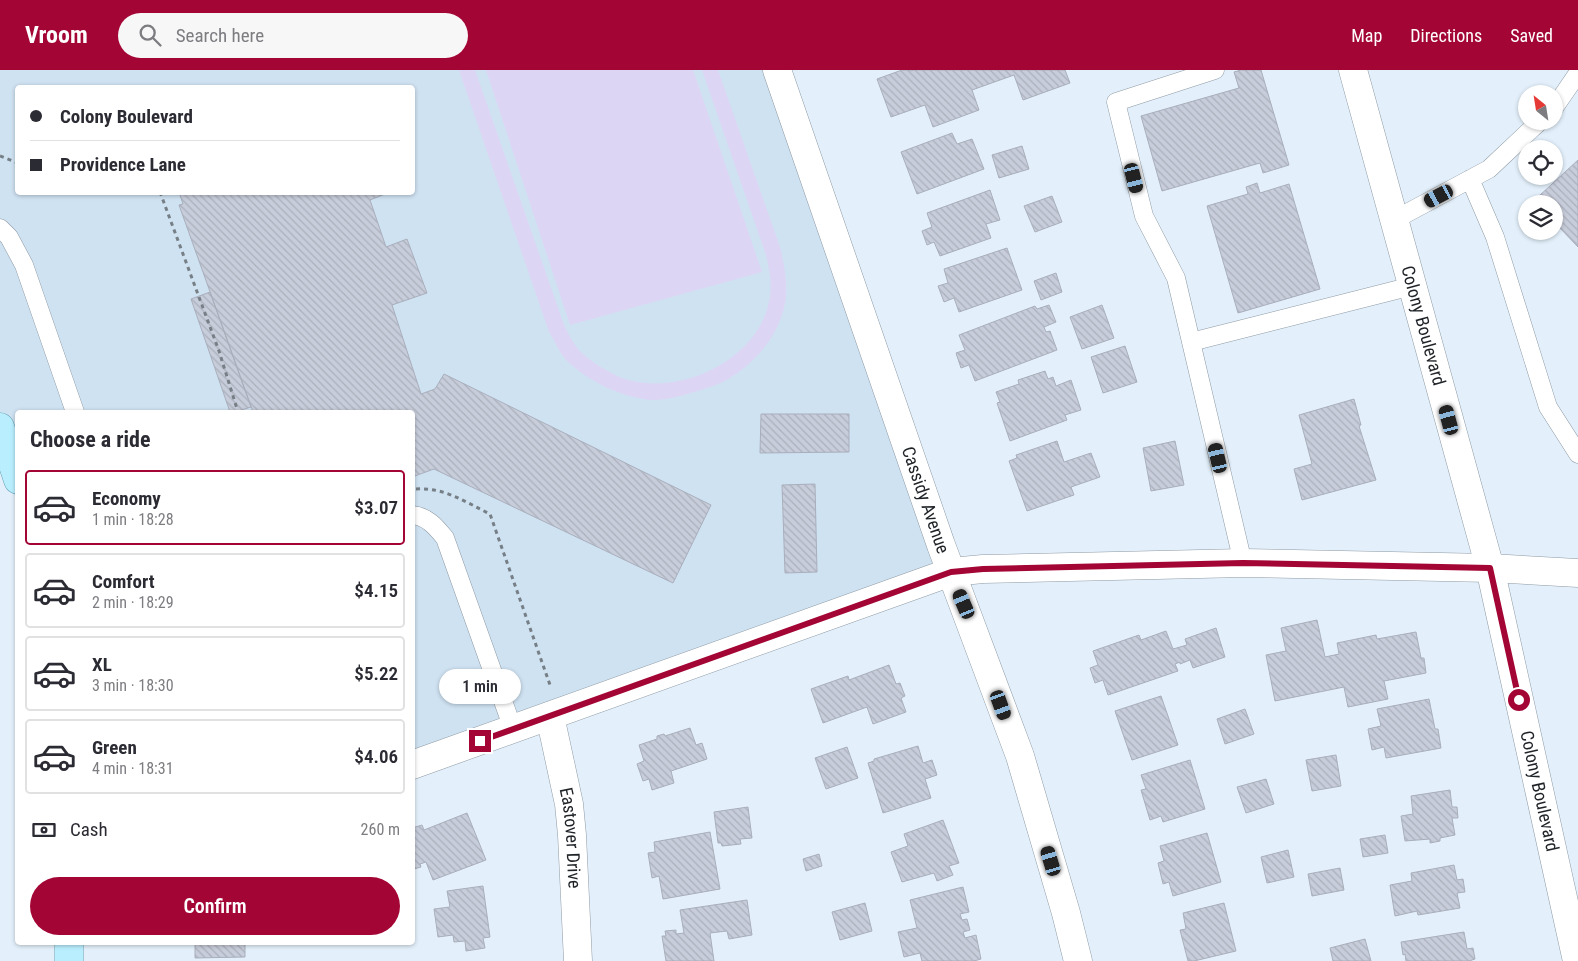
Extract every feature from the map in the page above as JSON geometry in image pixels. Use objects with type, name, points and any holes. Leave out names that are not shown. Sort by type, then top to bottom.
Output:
[{"type":"main road","points":[[0,427],[15,471]]},
{"type":"main road","points":[[69,945],[69,961]]},
{"type":"street","name":"Cassidy Avenue","points":[[777,70],[951,572],[1020,756],[1066,913],[1078,961]]},
{"type":"street","name":"Colony Boulevard","points":[[1353,70],[1490,568],[1577,961]]},
{"type":"street","points":[[415,763],[951,572],[983,569],[1243,563],[1490,568],[1578,573]]},
{"type":"street","name":"Eastover Drive","points":[[555,714],[572,835],[578,961]]},
{"type":"lane","points":[[1215,70],[1116,102],[1144,216],[1176,278],[1243,563]]},
{"type":"lane","points":[[1563,97],[1575,83]]},
{"type":"lane","points":[[1394,220],[1489,169],[1530,130]]},
{"type":"lane","points":[[1470,179],[1496,237],[1548,407],[1578,454]]},
{"type":"lane","points":[[0,228],[9,237],[24,265],[74,410]]},
{"type":"lane","points":[[1192,342],[1412,286]]},
{"type":"lane","points":[[415,515],[432,523],[444,538],[513,729]]},
{"type":"path","points":[[0,156],[15,162]]},
{"type":"path","points":[[161,195],[219,351],[237,410]]},
{"type":"path","points":[[415,490],[430,488],[444,491],[490,514],[555,714]]},
{"type":"shaded area","points":[[0,70],[777,70],[951,572],[415,764],[415,410],[15,410],[15,474],[0,427]]},
{"type":"shaded area","points":[[459,70],[475,70],[564,325],[573,343],[586,357],[606,370],[625,379],[647,383],[671,382],[694,377],[716,368],[736,354],[752,338],[764,318],[770,296],[770,280],[766,255],[702,70],[718,70],[781,250],[785,273],[786,296],[780,320],[768,342],[752,361],[729,379],[719,384],[679,396],[653,400],[641,399],[607,388],[586,376],[567,361],[549,332]]},
{"type":"shaded area","points":[[486,70],[693,70],[762,272],[570,325]]},
{"type":"building","points":[[902,70],[1065,70],[1070,83],[1023,100],[1014,75],[972,90],[979,110],[933,127],[925,105],[891,117],[877,79]]},
{"type":"building","points":[[1261,70],[1289,165],[1263,173],[1260,163],[1162,191],[1141,116],[1239,88],[1234,72]]},
{"type":"building","points":[[952,133],[957,144],[972,139],[984,169],[917,194],[901,152]]},
{"type":"building","points":[[1022,146],[1029,169],[999,178],[992,155]]},
{"type":"building","points":[[1578,160],[1578,247],[1563,231],[1563,195],[1540,195],[1551,185],[1563,185],[1563,174]]},
{"type":"building","points":[[1257,183],[1260,193],[1289,184],[1320,289],[1238,313],[1207,206],[1248,194],[1246,187]]},
{"type":"building","points":[[990,190],[1000,220],[986,224],[991,238],[940,256],[934,242],[927,245],[922,231],[932,227],[927,213]]},
{"type":"building","points":[[180,195],[382,195],[370,200],[386,247],[407,239],[427,293],[392,305],[421,394],[435,389],[444,374],[711,505],[673,583],[434,469],[415,476],[415,410],[252,410],[179,205],[183,204]]},
{"type":"building","points":[[1052,196],[1062,222],[1035,232],[1024,206]]},
{"type":"building","points":[[1007,248],[1022,290],[959,312],[954,298],[944,302],[938,286],[948,283],[944,269]]},
{"type":"building","points":[[1056,273],[1062,292],[1041,300],[1034,281]]},
{"type":"building","points":[[210,292],[251,407],[241,410],[229,410],[191,299]]},
{"type":"building","points":[[1049,305],[1056,322],[1044,327],[1046,332],[1050,331],[1057,350],[975,381],[969,365],[961,368],[956,353],[965,350],[959,335],[1035,306],[1037,309]]},
{"type":"building","points":[[1102,305],[1114,338],[1082,349],[1070,317]]},
{"type":"building","points":[[1125,346],[1137,382],[1103,393],[1091,357]]},
{"type":"building","points":[[1045,371],[1048,379],[1053,377],[1056,386],[1071,380],[1081,410],[1065,415],[1067,420],[1010,441],[997,403],[1000,402],[996,392],[1019,384],[1018,380]]},
{"type":"building","points":[[1354,399],[1361,425],[1359,426],[1376,480],[1302,500],[1294,469],[1312,464],[1299,415]]},
{"type":"building","points":[[761,414],[849,414],[849,452],[760,453]]},
{"type":"building","points":[[1057,441],[1064,462],[1091,453],[1100,477],[1071,487],[1074,495],[1027,511],[1009,461],[1017,458],[1016,455]]},
{"type":"building","points":[[1175,441],[1184,485],[1151,491],[1143,448]]},
{"type":"building","points":[[815,484],[817,572],[785,573],[782,485]]},
{"type":"building","points":[[1317,620],[1325,657],[1339,654],[1337,643],[1376,635],[1377,639],[1416,632],[1421,658],[1424,658],[1426,673],[1384,681],[1388,699],[1348,707],[1344,687],[1275,701],[1266,655],[1286,651],[1281,628]]},
{"type":"building","points":[[1216,628],[1225,657],[1193,668],[1190,660],[1180,664],[1180,662],[1175,664],[1178,671],[1108,695],[1103,680],[1095,683],[1090,668],[1098,665],[1093,651],[1139,635],[1141,640],[1166,631],[1173,649],[1187,645],[1185,639]]},
{"type":"building","points":[[889,665],[896,684],[900,683],[905,696],[901,698],[906,712],[873,724],[867,707],[823,723],[811,689],[848,676],[849,680]]},
{"type":"building","points":[[1161,696],[1178,745],[1132,760],[1115,711]]},
{"type":"building","points":[[1429,699],[1435,729],[1438,729],[1441,748],[1386,758],[1384,747],[1372,750],[1368,729],[1381,726],[1377,709]]},
{"type":"building","points":[[1245,709],[1254,734],[1225,744],[1217,719]]},
{"type":"building","points":[[690,728],[696,745],[702,743],[707,759],[671,771],[674,783],[652,790],[649,779],[643,781],[637,764],[644,761],[639,745],[657,739],[657,736],[664,734],[665,736]]},
{"type":"building","points":[[918,746],[923,763],[932,760],[937,775],[925,779],[931,798],[883,813],[868,763],[874,761],[874,759]]},
{"type":"building","points":[[847,747],[858,778],[826,789],[815,758]]},
{"type":"building","points":[[1336,755],[1341,786],[1312,791],[1306,760]]},
{"type":"building","points":[[1190,760],[1205,809],[1163,822],[1161,816],[1150,820],[1141,790],[1146,789],[1141,775]]},
{"type":"building","points":[[1266,779],[1274,804],[1246,813],[1237,787]]},
{"type":"building","points":[[1450,790],[1452,807],[1457,807],[1458,818],[1452,818],[1455,835],[1440,838],[1440,841],[1430,843],[1430,839],[1405,841],[1401,816],[1413,814],[1411,796]]},
{"type":"building","points":[[748,807],[752,838],[740,839],[741,844],[722,846],[721,843],[718,843],[714,812]]},
{"type":"building","points":[[467,813],[486,860],[433,880],[426,862],[420,864],[421,867],[415,869],[415,827],[422,825],[424,830]]},
{"type":"building","points":[[943,820],[959,863],[949,866],[953,875],[937,881],[934,873],[902,882],[891,852],[908,846],[904,834]]},
{"type":"building","points":[[710,832],[720,889],[663,899],[659,876],[652,878],[648,853],[655,852],[654,842]]},
{"type":"building","points":[[1207,833],[1221,882],[1173,896],[1169,882],[1163,884],[1158,863],[1164,861],[1160,846]]},
{"type":"building","points":[[1385,835],[1388,853],[1363,857],[1360,839]]},
{"type":"building","points":[[1288,850],[1294,877],[1267,883],[1261,857]]},
{"type":"building","points":[[819,854],[822,866],[806,871],[803,859]]},
{"type":"building","points":[[1454,865],[1457,880],[1463,879],[1465,892],[1457,893],[1460,908],[1418,915],[1417,911],[1395,916],[1390,885],[1412,881],[1411,873]]},
{"type":"building","points":[[1340,868],[1344,890],[1312,896],[1308,874]]},
{"type":"building","points":[[483,886],[490,937],[483,938],[485,948],[466,951],[465,941],[454,942],[453,935],[438,937],[434,909],[450,907],[447,891]]},
{"type":"building","points":[[963,887],[969,912],[960,914],[962,920],[967,919],[970,930],[963,932],[965,938],[976,935],[981,959],[974,961],[922,961],[920,953],[904,957],[898,932],[917,928],[910,900]]},
{"type":"building","points":[[747,900],[752,935],[729,939],[727,931],[710,933],[714,961],[666,961],[662,936],[666,936],[665,931],[676,930],[676,934],[684,933],[680,910]]},
{"type":"building","points":[[865,903],[872,931],[840,940],[832,912]]},
{"type":"building","points":[[1224,903],[1236,951],[1188,961],[1180,930],[1186,929],[1183,913]]},
{"type":"building","points":[[1464,932],[1467,949],[1473,948],[1475,959],[1469,961],[1406,961],[1405,954],[1403,955],[1401,942]]},
{"type":"building","points":[[1365,939],[1371,961],[1333,961],[1330,948]]},
{"type":"building","points":[[195,945],[245,945],[245,957],[195,958]]},
{"type":"route","points":[[480,741],[951,572],[983,569],[1243,563],[1490,568],[1519,700]]}]
